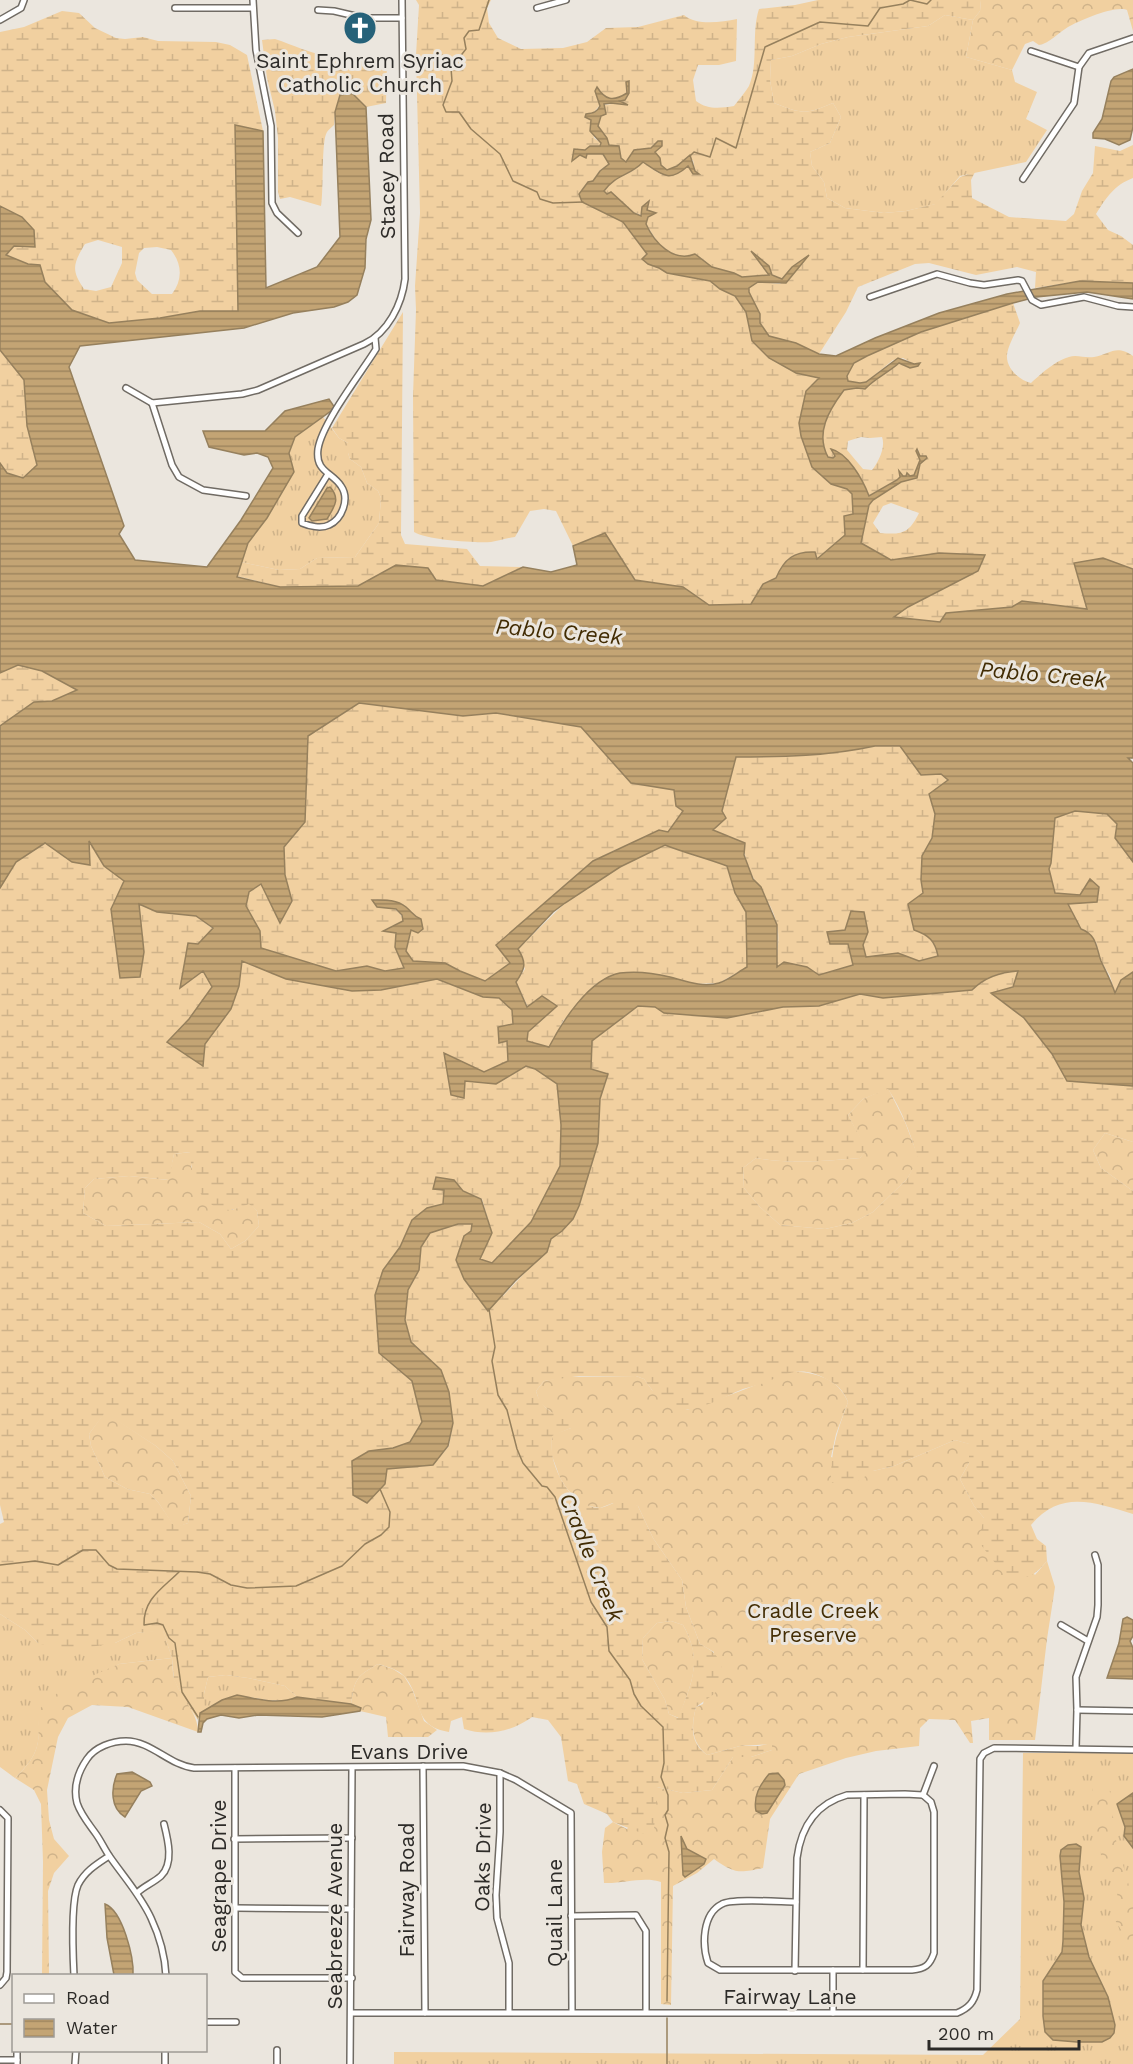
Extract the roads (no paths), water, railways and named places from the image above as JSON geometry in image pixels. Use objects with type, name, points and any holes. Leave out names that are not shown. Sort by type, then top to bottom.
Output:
[{"type":"street","points":[[0,20],[21,8],[24,0]]},
{"type":"street","points":[[253,0],[256,50],[272,126],[272,203],[277,213],[298,233]]},
{"type":"street","name":"Stacey Road","points":[[375,338],[401,301],[405,279],[402,0]]},
{"type":"street","points":[[537,8],[566,0]]},
{"type":"street","points":[[175,8],[253,8]]},
{"type":"street","points":[[318,10],[364,18],[402,18]]},
{"type":"street","points":[[1023,179],[1074,103],[1079,68],[1089,53],[1133,38]]},
{"type":"street","points":[[1031,51],[1079,68]]},
{"type":"street","points":[[870,297],[937,274],[984,285],[1018,280],[1025,285],[1032,300],[1041,305],[1084,297],[1118,306],[1133,306]]},
{"type":"street","points":[[126,388],[152,403],[252,392],[375,338],[376,349],[323,433],[318,449],[318,461],[342,486],[345,498],[344,508],[339,518],[328,526],[309,526],[302,523],[302,516],[328,474]]},
{"type":"street","points":[[152,403],[172,465],[179,477],[203,490],[246,496]]},
{"type":"street","points":[[1095,1555],[1098,1565],[1097,1617],[1076,1677],[1076,1748],[1133,1750]]},
{"type":"street","points":[[1060,1625],[1088,1641]]},
{"type":"street","points":[[1077,1710],[1133,1711]]},
{"type":"street","name":"Evans Drive","points":[[166,1974],[162,1951],[151,1918],[137,1893],[85,1819],[77,1802],[75,1791],[80,1771],[89,1756],[106,1744],[129,1740],[186,1767],[463,1766],[500,1773],[571,1813]]},
{"type":"street","name":"Fairway Lane","points":[[351,2013],[957,2013],[967,2009],[973,2002],[977,1979],[980,1759],[985,1752],[994,1748],[1076,1748]]},
{"type":"street","name":"Fairway Road","points":[[423,1766],[425,2013]]},
{"type":"street","points":[[924,1795],[934,1766]]},
{"type":"street","name":"Seagrape Drive","points":[[235,1768],[235,1972],[242,1978],[352,1978]]},
{"type":"street","name":"Seabreeze Avenue","points":[[350,2064],[352,1768]]},
{"type":"street","name":"Oaks Drive","points":[[500,1773],[500,1832],[496,1895],[497,1918],[509,1963],[509,2012]]},
{"type":"street","points":[[795,1971],[799,1842],[805,1827],[815,1813],[837,1798],[847,1795],[924,1795],[931,1803],[934,1812],[934,1953],[929,1965],[921,1970],[795,1971],[720,1970],[708,1963],[705,1937],[707,1923],[716,1909],[726,1902],[796,1902]]},
{"type":"street","points":[[863,1970],[864,1795]]},
{"type":"street","points":[[0,1985],[6,1978],[7,1972],[8,1928],[8,1818],[1,1810]]},
{"type":"street","name":"Quail Lane","points":[[571,1813],[572,2012]]},
{"type":"street","points":[[137,1893],[162,1874],[166,1866],[169,1849],[164,1824]]},
{"type":"street","points":[[234,1839],[352,1838]]},
{"type":"street","points":[[74,1974],[75,1894],[79,1883],[88,1871],[109,1856]]},
{"type":"street","points":[[0,1866],[8,1866]]},
{"type":"street","points":[[236,1908],[351,1909]]},
{"type":"street","points":[[571,1916],[636,1914],[646,1931],[646,2012]]},
{"type":"street","points":[[0,1928],[8,1928]]},
{"type":"street","points":[[833,1970],[833,2013]]},
{"type":"street","points":[[207,2022],[236,2022]]},
{"type":"street","points":[[277,2050],[277,2064]]},
{"type":"street","points":[[0,2060],[17,2062]]},
{"type":"water","points":[[1133,69],[1133,127],[1130,140],[1119,145],[1105,139],[1093,138],[1093,133],[1102,119],[1111,81],[1114,77]]},
{"type":"water","name":"Pablo Creek","points":[[629,81],[629,93],[625,100],[620,101],[628,105],[604,104],[606,114],[601,116],[598,126],[609,145],[619,146],[621,158],[626,162],[634,150],[651,148],[658,141],[662,141],[662,146],[655,152],[660,158],[661,165],[667,170],[677,166],[690,155],[695,171],[699,174],[693,174],[688,166],[670,176],[643,162],[613,181],[604,191],[607,194],[611,192],[634,213],[641,216],[642,207],[649,201],[647,210],[656,213],[648,217],[646,224],[659,244],[679,256],[695,254],[712,267],[742,277],[769,275],[751,251],[769,266],[772,275],[782,279],[792,267],[809,255],[786,283],[758,282],[749,288],[760,314],[760,323],[769,336],[796,343],[819,354],[836,356],[939,313],[1007,294],[1080,281],[1133,283],[1133,299],[1087,292],[1036,297],[921,332],[867,356],[854,363],[847,376],[848,381],[866,382],[898,358],[914,364],[920,363],[910,368],[899,363],[865,389],[844,390],[825,422],[823,439],[828,457],[835,456],[831,449],[849,461],[869,496],[897,480],[900,477],[899,471],[903,476],[907,473],[910,476],[914,475],[920,460],[917,449],[920,456],[927,458],[920,464],[917,478],[901,482],[869,505],[861,543],[891,560],[939,553],[985,555],[978,571],[908,607],[894,617],[940,622],[946,613],[1012,607],[1022,601],[1087,609],[1074,563],[1103,558],[1133,569],[1133,758],[1128,758],[1133,763],[1133,862],[1115,838],[1117,824],[1107,814],[1075,811],[1055,818],[1049,869],[1055,893],[1080,895],[1090,879],[1099,887],[1097,902],[1068,904],[1081,929],[1095,942],[1115,993],[1121,980],[1133,972],[1133,1086],[1067,1081],[1052,1054],[1024,1018],[991,993],[1013,987],[1018,971],[993,976],[972,990],[883,998],[860,994],[819,1006],[783,1007],[727,1018],[664,1013],[655,1007],[638,1006],[592,1041],[591,1069],[608,1074],[600,1099],[598,1143],[573,1219],[551,1239],[547,1252],[515,1281],[488,1311],[464,1279],[456,1260],[464,1236],[471,1231],[472,1224],[458,1224],[430,1233],[421,1247],[419,1270],[408,1290],[405,1320],[411,1342],[441,1370],[449,1392],[453,1423],[448,1446],[433,1465],[387,1469],[385,1484],[367,1503],[353,1495],[352,1461],[369,1451],[393,1448],[410,1442],[422,1422],[412,1381],[379,1353],[375,1295],[383,1270],[400,1247],[412,1220],[427,1208],[443,1204],[444,1190],[433,1189],[436,1177],[454,1180],[463,1191],[481,1199],[492,1233],[480,1259],[492,1263],[531,1222],[560,1166],[561,1125],[557,1084],[535,1069],[526,1066],[496,1084],[465,1081],[464,1098],[451,1095],[444,1053],[484,1072],[508,1061],[507,1041],[499,1043],[498,1027],[513,1024],[512,1010],[499,998],[483,997],[437,979],[381,990],[352,991],[286,979],[242,961],[239,986],[231,1009],[205,1044],[203,1066],[167,1042],[189,1019],[212,987],[203,971],[180,988],[188,943],[198,944],[213,928],[196,916],[157,912],[139,904],[144,952],[140,977],[120,978],[111,909],[124,881],[104,866],[89,841],[90,865],[72,862],[45,843],[16,862],[0,888],[0,726],[34,702],[52,701],[77,690],[42,671],[18,665],[0,673],[0,463],[7,473],[23,478],[37,465],[27,426],[24,380],[0,350],[0,206],[22,217],[34,230],[35,247],[14,246],[6,255],[28,264],[40,265],[45,282],[72,310],[109,323],[200,311],[238,311],[235,125],[263,131],[266,288],[317,267],[340,237],[335,112],[340,95],[352,93],[366,107],[371,220],[366,239],[365,268],[357,295],[348,302],[334,307],[293,313],[244,328],[80,346],[69,367],[124,526],[119,534],[135,560],[207,567],[241,520],[273,468],[268,457],[257,453],[244,455],[209,447],[203,431],[265,431],[285,411],[329,399],[335,408],[295,437],[289,453],[294,472],[267,518],[248,543],[237,577],[280,587],[358,586],[396,565],[428,568],[436,580],[483,586],[523,567],[551,572],[577,565],[573,546],[605,533],[635,580],[683,587],[709,605],[751,604],[763,584],[776,578],[786,561],[808,552],[815,552],[817,559],[845,535],[844,516],[853,514],[852,494],[847,489],[831,484],[812,467],[801,436],[799,423],[806,391],[819,378],[796,373],[769,358],[752,341],[746,312],[735,296],[710,281],[667,273],[648,264],[642,259],[647,254],[623,222],[582,202],[579,194],[588,182],[593,181],[609,164],[603,154],[587,154],[586,158],[580,155],[572,161],[574,149],[585,150],[590,146],[600,146],[601,143],[590,131],[591,120],[585,117],[586,114],[595,112],[600,106],[595,91],[597,87],[606,97],[618,98],[627,93],[626,82]],"holes":[[[359,703],[463,716],[496,713],[581,727],[631,783],[674,790],[676,806],[683,811],[668,832],[659,830],[593,861],[496,945],[510,963],[485,981],[445,963],[413,961],[406,951],[411,930],[418,933],[423,929],[421,919],[402,904],[390,900],[372,900],[377,907],[396,909],[402,915],[403,921],[383,931],[396,933],[395,947],[404,968],[385,971],[367,966],[336,971],[261,948],[260,931],[246,906],[249,892],[261,884],[280,923],[292,901],[285,875],[284,847],[305,822],[308,736]],[[875,746],[900,746],[921,775],[941,774],[948,780],[929,794],[935,814],[932,838],[922,856],[923,893],[908,904],[914,930],[930,939],[938,956],[919,961],[898,953],[866,957],[863,945],[868,932],[864,912],[851,911],[845,930],[827,932],[830,944],[848,944],[853,965],[819,975],[807,967],[784,962],[777,967],[777,925],[761,887],[753,879],[744,855],[745,843],[713,830],[726,818],[722,811],[736,757],[840,752]],[[665,845],[727,866],[735,893],[746,912],[747,967],[722,982],[707,985],[651,973],[620,973],[609,977],[587,992],[569,1014],[549,1047],[527,1041],[528,1032],[557,1006],[542,996],[527,1007],[516,982],[524,966],[518,949],[553,912],[620,867]]]},
{"type":"water","points":[[330,487],[336,499],[332,511],[327,519],[312,521],[309,518],[327,488]]},
{"type":"water","points":[[1127,1617],[1133,1620],[1133,1636],[1130,1641],[1133,1648],[1133,1679],[1107,1678],[1119,1643],[1123,1619]]},
{"type":"water","points":[[237,1695],[275,1701],[297,1697],[351,1704],[361,1708],[360,1711],[322,1717],[258,1715],[239,1718],[221,1715],[207,1719],[203,1723],[201,1732],[198,1732],[200,1713],[222,1700]]},
{"type":"water","points":[[132,1772],[150,1782],[152,1786],[141,1791],[125,1817],[114,1803],[114,1785],[117,1774]]},
{"type":"water","points":[[778,1773],[785,1785],[767,1813],[762,1814],[756,1811],[758,1791],[769,1774]]},
{"type":"water","points":[[1133,1793],[1133,1848],[1124,1836],[1125,1827],[1117,1804]]},
{"type":"water","points":[[681,1836],[687,1849],[706,1859],[704,1864],[685,1877],[683,1875]]},
{"type":"water","points":[[1076,1844],[1081,1847],[1079,1872],[1084,1898],[1081,1925],[1089,1957],[1108,1997],[1115,2025],[1114,2033],[1102,2042],[1053,2040],[1045,2032],[1043,1981],[1062,1952],[1063,1941],[1064,1902],[1060,1856],[1061,1850],[1068,1845]]},
{"type":"water","points":[[105,1904],[111,1908],[122,1925],[132,1958],[133,1974],[114,1974],[107,1938]]},
{"type":"waterway","points":[[489,0],[479,30],[469,31],[464,38],[466,49],[451,68],[452,81],[443,105],[446,112],[459,112],[471,129],[500,154],[513,181],[537,192],[540,199],[553,203],[583,202]]},
{"type":"waterway","points":[[690,156],[694,152],[710,157],[716,138],[736,148],[765,47],[820,22],[868,26],[880,8],[903,4],[910,0],[927,4],[931,0]]},
{"type":"waterway","name":"Cradle Creek","points":[[489,1309],[495,1347],[492,1361],[498,1395],[507,1410],[517,1449],[523,1463],[542,1486],[547,1487],[555,1497],[591,1602],[607,1627],[609,1651],[630,1680],[641,1706],[663,1727],[664,1763],[661,1777],[668,1795],[668,1810],[665,1815],[668,1825],[665,1838],[669,1852],[667,2001]]},
{"type":"waterway","points":[[0,1565],[35,1561],[58,1565],[83,1550],[96,1550],[109,1565],[117,1569],[197,1572],[210,1574],[231,1585],[247,1588],[296,1586],[342,1566],[365,1544],[381,1535],[389,1527],[390,1512],[380,1489]]},
{"type":"waterway","points":[[179,1572],[150,1601],[144,1625],[157,1623],[163,1625],[169,1638],[175,1643],[182,1692],[198,1717]]},
{"type":"waterway","name":"Cradle Creek","points":[[667,2018],[667,2064]]},
{"type":"waterway","points":[[0,2024],[12,2024]]},
{"type":"place","name":"Saint Ephrem Syriac Catholic Church","points":[[360,28]]},
{"type":"park label","name":"Cradle Creek Preserve","points":[[813,1623]]}]
